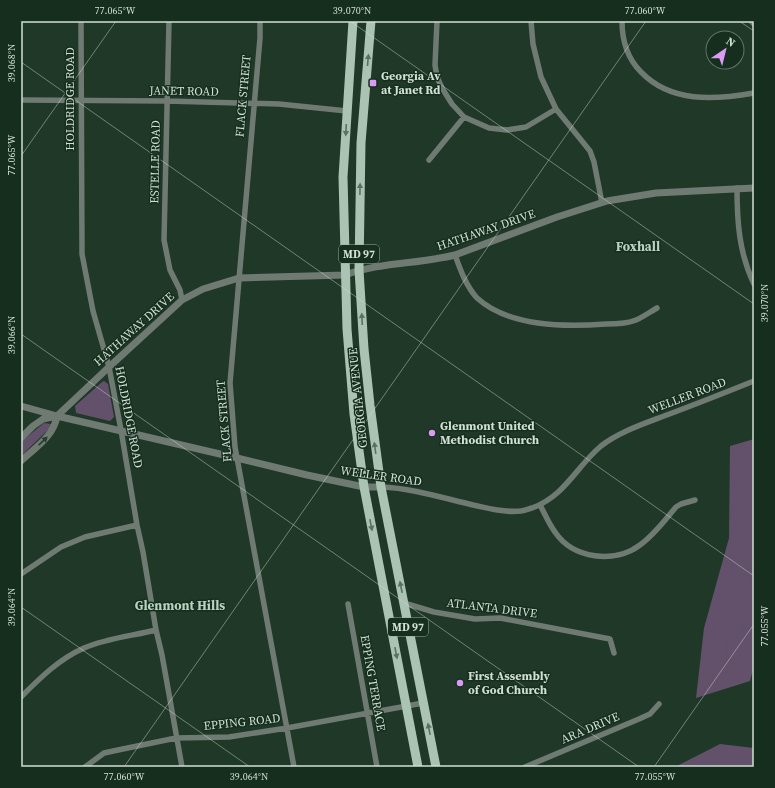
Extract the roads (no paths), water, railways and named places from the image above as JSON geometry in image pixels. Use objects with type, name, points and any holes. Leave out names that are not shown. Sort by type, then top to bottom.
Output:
[{"type":"main road","name":"GEORGIA AVENUE","points":[[353,21],[343,178],[347,329],[351,375],[364,487],[418,767]]},
{"type":"main road","name":"GEORGIA AVENUE","points":[[371,21],[361,143],[359,270],[365,359],[381,487],[436,767]]},
{"type":"street","name":"HOLDRIDGE ROAD","points":[[81,21],[82,254],[93,311],[109,367],[182,767]]},
{"type":"street","name":"ESTELLE ROAD","points":[[169,21],[164,240],[170,270],[180,290],[182,300]]},
{"type":"street","name":"FLACK STREET","points":[[260,21],[260,38],[230,383],[235,447],[294,767]]},
{"type":"street","points":[[437,21],[437,77],[452,104],[464,117],[490,128],[507,130],[526,127],[556,109]]},
{"type":"street","points":[[531,21],[533,44],[541,77],[556,109],[590,151],[594,162],[602,203]]},
{"type":"street","points":[[622,21],[622,34],[627,52],[634,64],[651,82],[661,88],[679,95],[695,97],[737,96],[754,92]]},
{"type":"street","points":[[751,21],[754,24]]},
{"type":"street","name":"JANET ROAD","points":[[21,100],[254,103],[347,111]]},
{"type":"street","points":[[429,160],[464,117]]},
{"type":"street","points":[[737,188],[739,236],[743,254],[754,284]]},
{"type":"street","name":"HATHAWAY DRIVE","points":[[21,438],[33,426],[43,419],[57,416],[182,300],[203,289],[239,278],[345,275],[359,270],[439,259],[557,217],[602,203],[656,193],[754,188]]},
{"type":"street","points":[[455,254],[463,278],[476,296],[490,308],[508,316],[541,323],[581,326],[630,322],[657,308]]},
{"type":"street","name":"WELLER ROAD","points":[[21,406],[57,416],[307,475],[364,487],[398,488],[509,512],[522,511],[540,505],[552,498],[564,488],[588,458],[601,446],[618,435],[754,381]]},
{"type":"street","name":"HATHAWAY DRIVE","points":[[21,461],[51,433],[56,423],[57,416]]},
{"type":"street","points":[[540,505],[555,533],[568,545],[588,555],[604,557],[617,556],[639,546],[676,507],[695,500]]},
{"type":"street","points":[[21,574],[61,547],[79,539],[137,525]]},
{"type":"street","name":"ATLANTA DRIVE","points":[[404,603],[434,612],[475,619],[500,618],[610,639],[614,653]]},
{"type":"street","name":"EPPING TERRACE","points":[[348,604],[377,767]]},
{"type":"street","points":[[21,697],[45,672],[85,648],[107,640],[156,630]]},
{"type":"street","name":"EPPING ROAD","points":[[85,767],[104,753],[176,738],[229,737],[424,703]]},
{"type":"street","name":"ARA DRIVE","points":[[526,767],[650,714],[659,704]]},
{"type":"waterway","points":[[754,557],[745,565],[754,588]]},
{"type":"waterway","points":[[725,661],[726,642],[744,638],[742,624],[728,616],[754,591]]},
{"type":"place","name":"Georgia Av at Janet Rd","points":[[373,83]]},
{"type":"place","name":"Glenmont United Methodist Church","points":[[432,433]]},
{"type":"place","name":"First Assembly of God Church","points":[[460,683]]},
{"type":"district","name":"Foxhall","points":[[638,246]]},
{"type":"district","name":"Glenmont Hills","points":[[180,605]]}]
